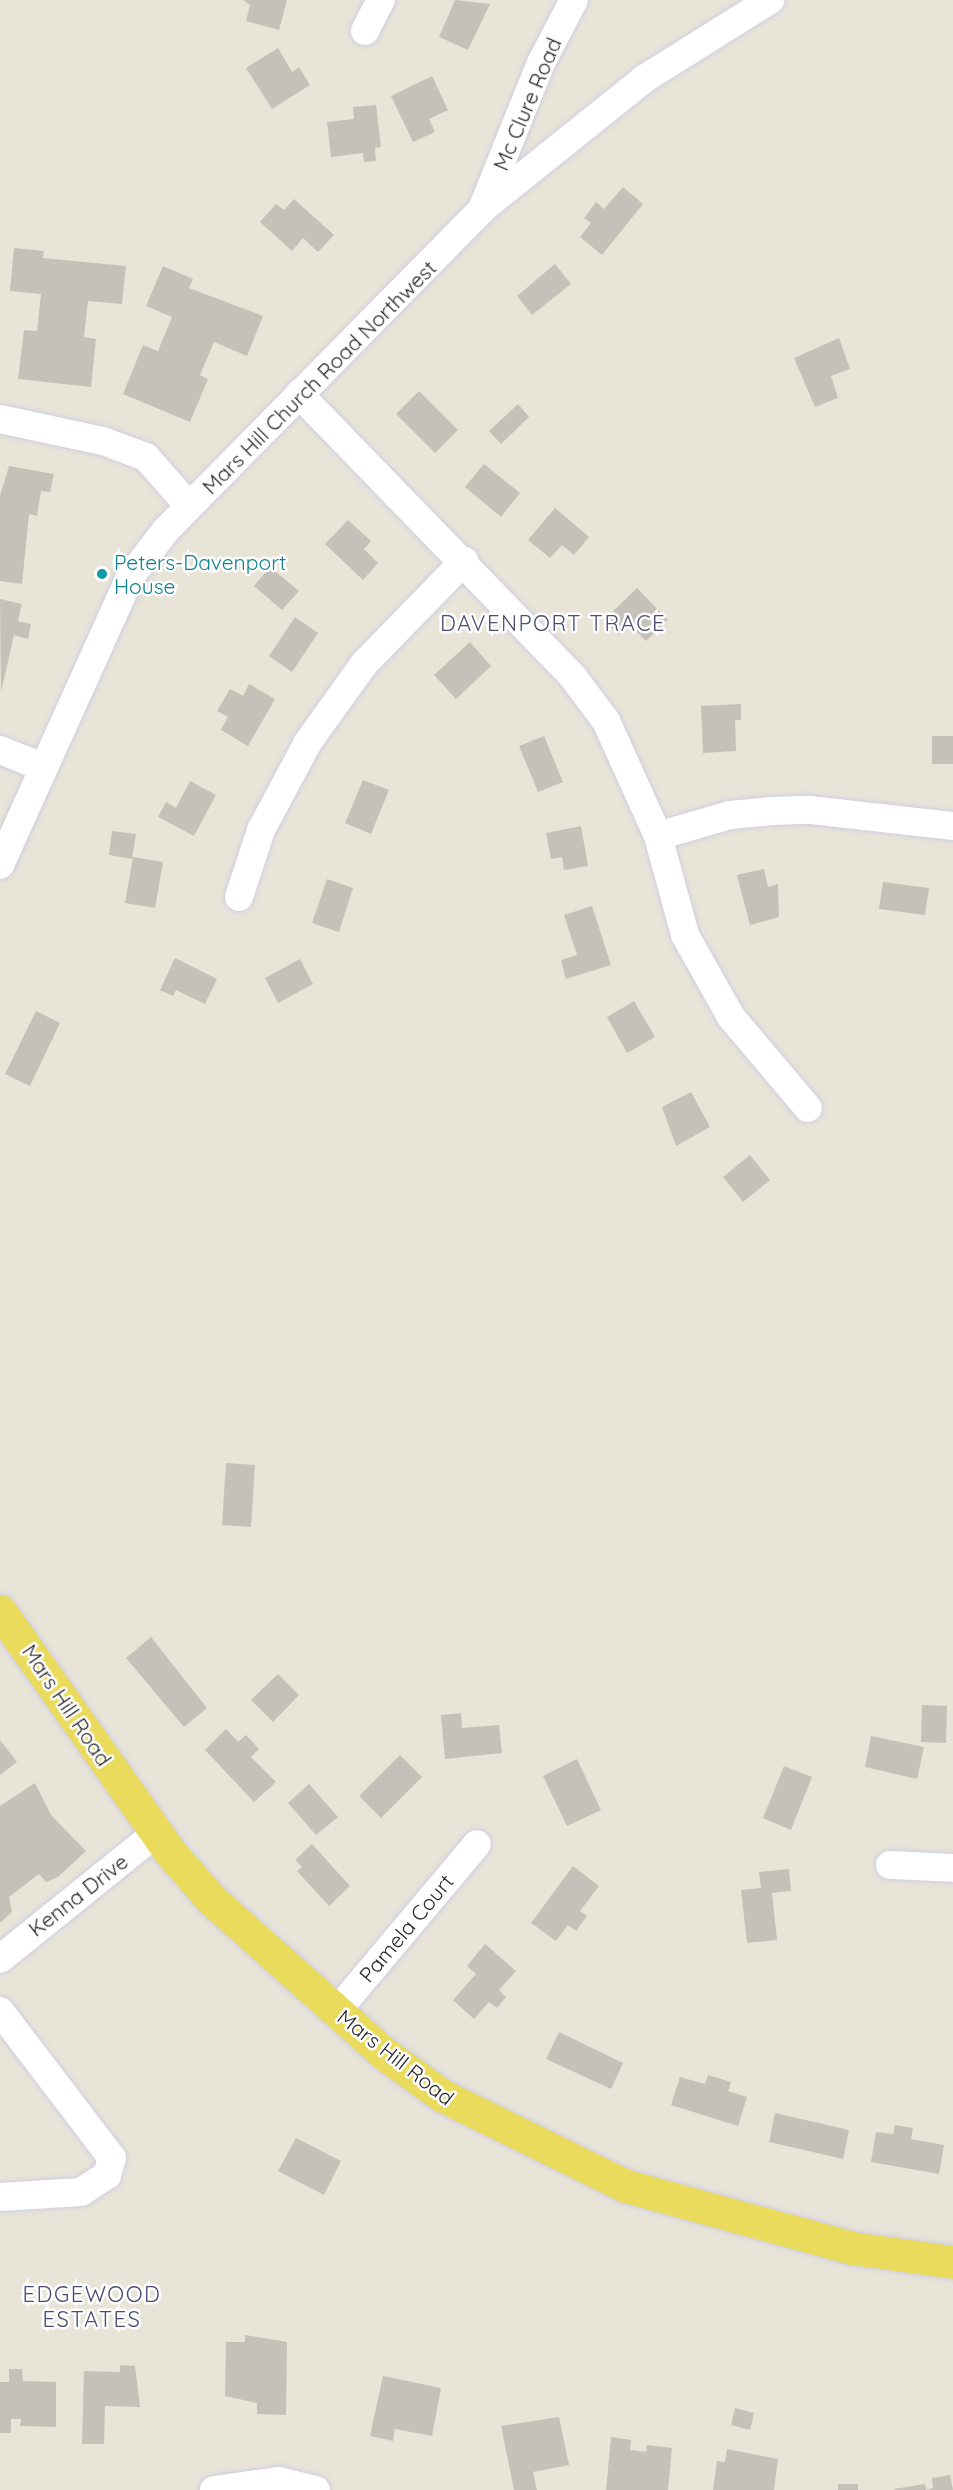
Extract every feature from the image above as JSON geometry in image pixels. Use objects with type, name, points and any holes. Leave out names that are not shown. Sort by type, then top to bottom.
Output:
[{"type":"main road","name":"Mars Hill Road","points":[[0,1611],[156,1833],[212,1900],[336,2012],[470,2113],[626,2186],[852,2248],[953,2262]]},
{"type":"street","points":[[365,31],[381,0]]},
{"type":"street","name":"Mc Clure Road","points":[[483,209],[542,63],[574,0]]},
{"type":"street","name":"Mars Hill Church Road Northwest","points":[[0,865],[130,577],[189,506],[483,209],[644,80],[770,0]]},
{"type":"street","points":[[299,394],[464,561],[573,677],[606,721],[658,836],[685,935],[731,1017],[808,1108]]},
{"type":"street","points":[[0,419],[103,441],[146,456],[189,506]]},
{"type":"street","points":[[239,897],[261,830],[308,742],[364,664],[464,561]]},
{"type":"street","points":[[0,750],[43,767]]},
{"type":"street","points":[[658,836],[730,815],[773,811],[810,810],[953,826]]},
{"type":"street","name":"Kenna Drive","points":[[0,1959],[156,1833]]},
{"type":"street","name":"Pamela Court","points":[[336,2012],[477,1844]]},
{"type":"street","points":[[890,1865],[953,1868]]},
{"type":"street","points":[[0,2011],[112,2158],[108,2175],[81,2192],[0,2197]]},
{"type":"street","points":[[214,2490],[279,2481],[316,2490]]},
{"type":"building","points":[[243,0],[287,0],[279,30],[246,21],[250,5]]},
{"type":"building","points":[[455,0],[490,4],[468,50],[439,37]]},
{"type":"building","points":[[278,48],[292,72],[299,67],[310,85],[272,109],[246,68]]},
{"type":"building","points":[[432,76],[448,110],[429,119],[435,132],[413,142],[391,96]]},
{"type":"building","points":[[376,105],[381,147],[375,148],[376,161],[364,162],[363,153],[331,157],[327,122],[354,119],[353,107]]},
{"type":"building","points":[[623,187],[643,204],[602,255],[580,237],[591,223],[584,218],[596,202],[604,209]]},
{"type":"building","points":[[294,199],[334,235],[318,252],[303,238],[292,251],[260,222],[276,204],[284,210]]},
{"type":"building","points":[[14,248],[44,251],[43,258],[126,266],[122,304],[88,301],[84,337],[96,339],[91,387],[18,379],[24,330],[37,331],[41,294],[10,291]]},
{"type":"building","points":[[555,264],[571,284],[532,315],[517,296]]},
{"type":"building","points":[[163,266],[193,279],[189,288],[263,316],[247,356],[214,342],[200,375],[208,379],[190,422],[123,394],[143,345],[158,351],[172,317],[146,306]]},
{"type":"building","points":[[839,338],[850,369],[831,376],[838,398],[815,407],[794,358]]},
{"type":"building","points":[[419,391],[458,430],[435,453],[396,414]]},
{"type":"building","points":[[518,404],[529,417],[501,444],[489,431]]},
{"type":"building","points":[[484,464],[520,493],[501,517],[465,487]]},
{"type":"building","points":[[9,466],[54,474],[50,492],[41,491],[37,516],[29,514],[22,584],[0,581],[0,496]]},
{"type":"building","points":[[555,508],[589,537],[574,555],[562,545],[550,558],[528,540]]},
{"type":"building","points":[[348,520],[371,541],[364,549],[378,563],[363,580],[325,544]]},
{"type":"building","points":[[270,567],[299,591],[282,610],[254,586]]},
{"type":"building","points":[[637,588],[668,620],[646,641],[630,625],[619,635],[604,620]]},
{"type":"building","points":[[0,599],[22,604],[18,621],[31,624],[28,639],[14,635],[1,692]]},
{"type":"building","points":[[295,617],[318,633],[292,672],[269,656]]},
{"type":"building","points":[[470,642],[491,666],[456,699],[434,675]]},
{"type":"building","points":[[249,684],[275,699],[248,746],[221,730],[228,717],[217,711],[230,689],[243,696]]},
{"type":"building","points":[[741,704],[741,720],[735,720],[736,751],[703,753],[701,706]]},
{"type":"building","points":[[544,736],[563,782],[538,792],[519,746]]},
{"type":"building","points":[[932,736],[953,736],[953,764],[932,764]]},
{"type":"building","points":[[363,780],[389,790],[371,834],[345,823]]},
{"type":"building","points":[[190,781],[216,795],[194,836],[158,817],[166,802],[176,808]]},
{"type":"building","points":[[581,826],[588,866],[564,870],[562,857],[551,859],[546,833]]},
{"type":"building","points":[[112,831],[136,834],[132,859],[109,855]]},
{"type":"building","points":[[133,857],[163,862],[155,908],[125,903]]},
{"type":"building","points":[[764,869],[768,887],[778,884],[779,917],[750,925],[737,875]]},
{"type":"building","points":[[327,879],[353,888],[339,932],[312,923]]},
{"type":"building","points":[[883,882],[929,888],[925,915],[879,909]]},
{"type":"building","points":[[592,906],[611,965],[566,979],[561,960],[577,955],[564,915]]},
{"type":"building","points":[[175,958],[217,979],[205,1004],[176,990],[173,996],[160,990]]},
{"type":"building","points":[[300,959],[313,984],[278,1003],[265,978]]},
{"type":"building","points":[[634,1001],[655,1037],[627,1053],[607,1017]]},
{"type":"building","points":[[36,1011],[60,1023],[30,1086],[5,1074]]},
{"type":"building","points":[[691,1092],[710,1127],[676,1146],[662,1107]]},
{"type":"building","points":[[750,1155],[770,1180],[743,1202],[723,1177]]},
{"type":"building","points":[[226,1463],[255,1465],[251,1527],[222,1525]]},
{"type":"building","points":[[151,1637],[207,1708],[184,1727],[126,1658]]},
{"type":"building","points":[[278,1674],[299,1695],[273,1722],[251,1700]]},
{"type":"building","points":[[922,1705],[947,1706],[946,1743],[921,1742]]},
{"type":"building","points":[[461,1713],[462,1728],[499,1725],[502,1753],[445,1759],[441,1715]]},
{"type":"building","points":[[226,1729],[238,1742],[246,1735],[259,1749],[251,1757],[276,1782],[254,1802],[205,1750]]},
{"type":"building","points":[[871,1736],[924,1747],[917,1779],[865,1767]]},
{"type":"building","points":[[0,1740],[17,1762],[0,1775]]},
{"type":"building","points":[[400,1755],[422,1777],[381,1818],[359,1796]]},
{"type":"building","points":[[577,1759],[601,1810],[567,1826],[543,1776]]},
{"type":"building","points":[[784,1766],[812,1777],[791,1830],[763,1818]]},
{"type":"building","points":[[35,1783],[51,1815],[86,1851],[58,1877],[46,1882],[39,1874],[9,1897],[12,1912],[0,1923],[0,1806]]},
{"type":"building","points":[[309,1784],[338,1817],[316,1835],[288,1803]]},
{"type":"building","points":[[312,1844],[350,1886],[329,1906],[297,1871],[302,1867],[295,1860]]},
{"type":"building","points":[[573,1866],[599,1886],[580,1911],[587,1916],[576,1931],[568,1925],[556,1941],[531,1923]]},
{"type":"building","points":[[789,1869],[791,1891],[772,1893],[777,1940],[747,1943],[741,1890],[761,1888],[759,1872]]},
{"type":"building","points":[[485,1944],[516,1971],[499,1990],[506,1997],[497,2008],[489,2002],[474,2019],[453,2000],[476,1974],[467,1966]]},
{"type":"building","points":[[559,2032],[623,2063],[611,2089],[546,2059]]},
{"type":"building","points":[[708,2075],[731,2082],[728,2091],[747,2097],[738,2126],[671,2105],[680,2077],[705,2084]]},
{"type":"building","points":[[775,2113],[849,2130],[843,2159],[769,2142]]},
{"type":"building","points":[[895,2125],[913,2128],[911,2139],[944,2145],[939,2174],[871,2162],[876,2132],[893,2134]]},
{"type":"building","points":[[296,2138],[341,2161],[324,2195],[278,2171]]},
{"type":"building","points":[[245,2335],[287,2342],[286,2415],[257,2414],[257,2403],[225,2396],[226,2342],[245,2342]]},
{"type":"building","points":[[120,2365],[135,2366],[140,2407],[105,2406],[104,2444],[82,2444],[84,2371],[120,2372]]},
{"type":"building","points":[[9,2369],[22,2369],[23,2381],[56,2382],[56,2427],[20,2426],[21,2419],[11,2419],[11,2433],[0,2433],[0,2382],[9,2382]]},
{"type":"building","points":[[383,2376],[441,2388],[432,2436],[395,2429],[393,2441],[370,2436]]},
{"type":"building","points":[[735,2408],[754,2413],[750,2430],[731,2425]]},
{"type":"building","points":[[559,2417],[569,2465],[533,2472],[537,2490],[514,2490],[501,2426]]},
{"type":"building","points":[[611,2437],[631,2440],[630,2450],[646,2452],[647,2445],[672,2448],[668,2490],[606,2490]]},
{"type":"building","points":[[727,2449],[778,2459],[774,2490],[713,2490],[717,2461],[725,2462]]},
{"type":"building","points":[[950,2475],[953,2490],[926,2490],[933,2488],[932,2478]]},
{"type":"building","points":[[838,2484],[858,2484],[858,2490],[838,2490]]},
{"type":"building","points":[[925,2484],[926,2490],[894,2490],[894,2489]]},
{"type":"place","name":"Peters-Davenport House","points":[[102,574]]},
{"type":"district","name":"DAVENPORT TRACE","points":[[553,624]]},
{"type":"district","name":"EDGEWOOD ESTATES","points":[[92,2306]]}]
